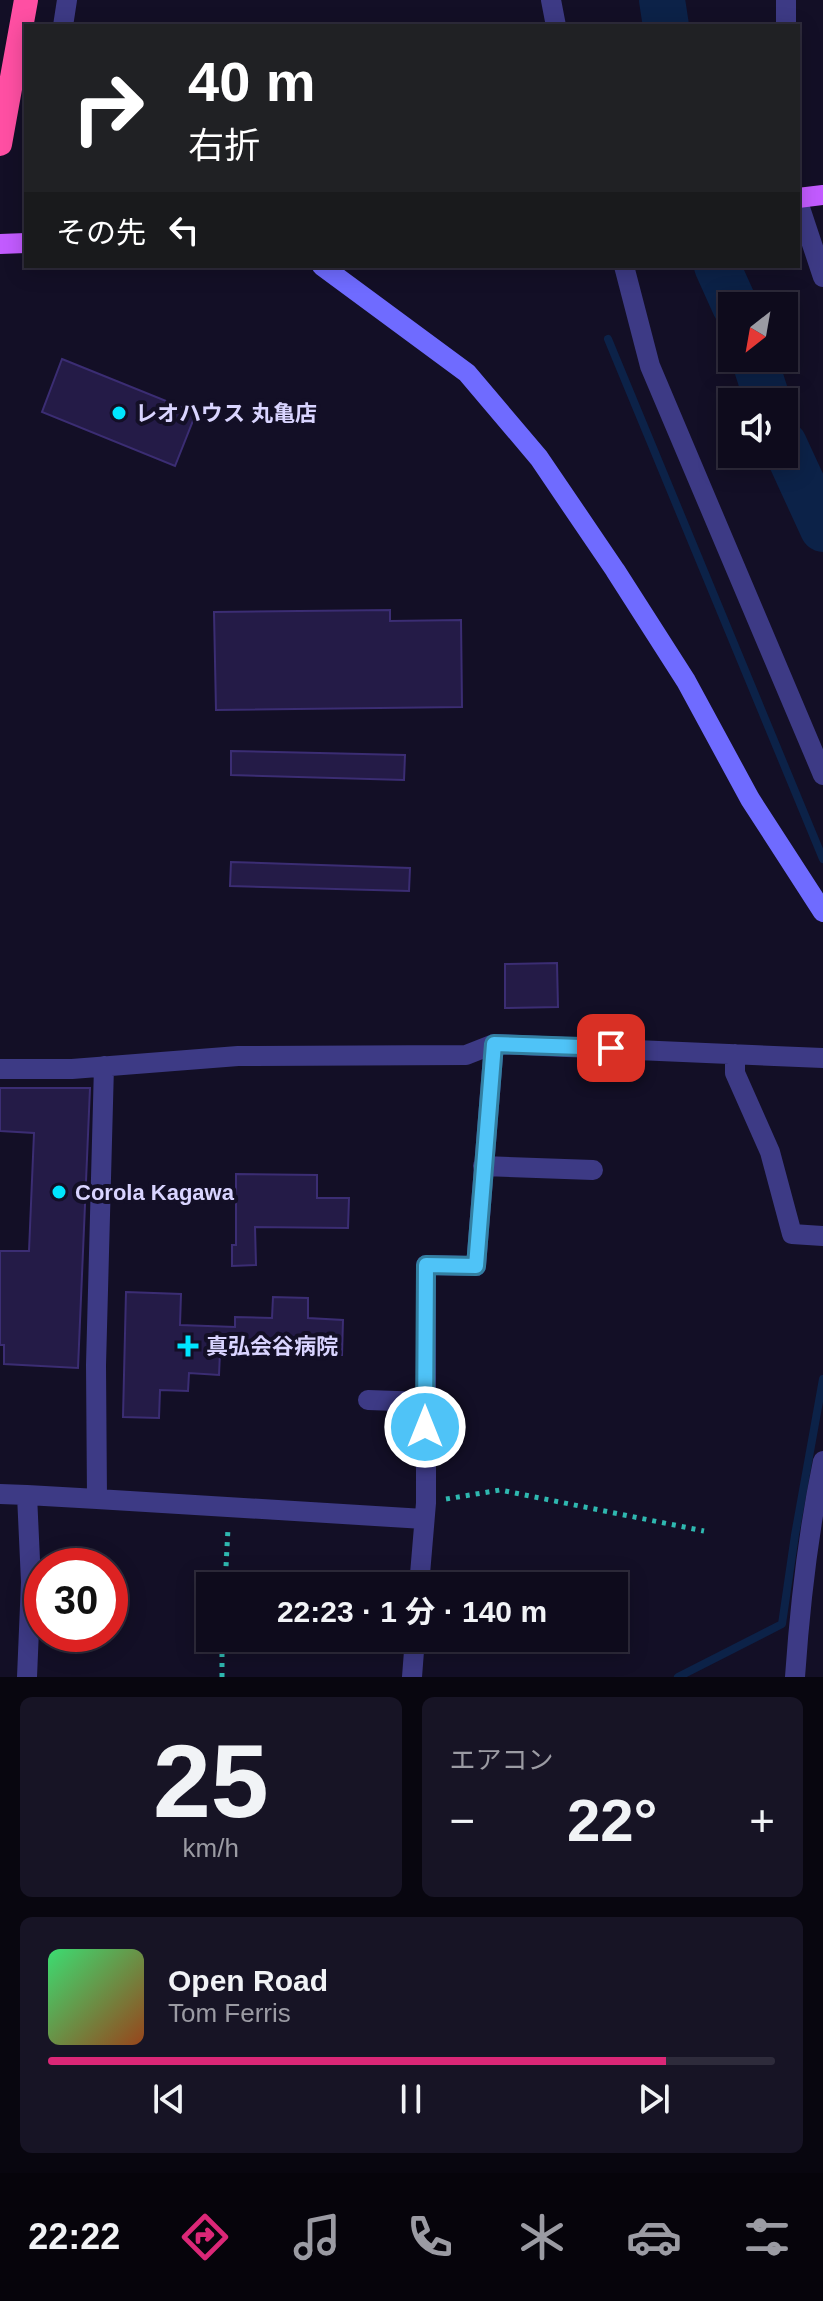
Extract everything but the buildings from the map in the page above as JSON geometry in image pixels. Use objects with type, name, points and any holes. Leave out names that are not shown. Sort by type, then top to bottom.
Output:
[{"type":"highway","points":[[0,144],[26,0]]},
{"type":"main road","points":[[800,200],[823,195]]},
{"type":"main road","points":[[0,244],[24,243]]},
{"type":"street","points":[[63,24],[67,0]]},
{"type":"street","points":[[551,0],[556,24]]},
{"type":"street","points":[[786,0],[786,24]]},
{"type":"street","points":[[800,206],[823,277]]},
{"type":"street","points":[[325,268],[467,373],[539,458],[686,681],[750,799],[823,912]]},
{"type":"street","points":[[625,268],[650,366],[823,775]]},
{"type":"street","points":[[420,1572],[425,1511],[426,1265],[476,1266],[494,1044]]},
{"type":"street","points":[[0,1069],[72,1069],[238,1056],[466,1055],[494,1044],[823,1058]]},
{"type":"street","points":[[735,1054],[735,1073],[770,1152],[792,1234],[823,1236]]},
{"type":"street","points":[[97,1499],[96,1365],[104,1066]]},
{"type":"street","points":[[483,1166],[593,1170]]},
{"type":"street","points":[[368,1400],[425,1402]]},
{"type":"street","points":[[795,1677],[799,1609],[810,1523],[823,1461]]},
{"type":"street","points":[[0,1494],[229,1507],[425,1511]]},
{"type":"street","points":[[27,1495],[31,1582],[27,1677]]},
{"type":"street","points":[[412,1677],[414,1652]]},
{"type":"path","points":[[425,1511],[500,1490],[704,1531]]},
{"type":"path","points":[[226,1572],[229,1507]]},
{"type":"path","points":[[222,1652],[222,1677]]},
{"type":"waterway","points":[[662,0],[666,24]]},
{"type":"waterway","points":[[718,268],[729,292]]},
{"type":"waterway","points":[[608,339],[823,859]]},
{"type":"waterway","points":[[758,372],[764,388]]},
{"type":"waterway","points":[[795,468],[823,529]]},
{"type":"waterway","points":[[678,1677],[782,1624],[823,1379]]},
{"type":"place","name":"レオハウス 丸亀店","points":[[119,413]]},
{"type":"place","name":"Corola Kagawa","points":[[59,1192]]},
{"type":"place","name":"真弘会谷病院","points":[[188,1346]]},
{"type":"route","points":[[425,1427],[426,1265],[476,1266],[494,1044],[611,1048]]}]
